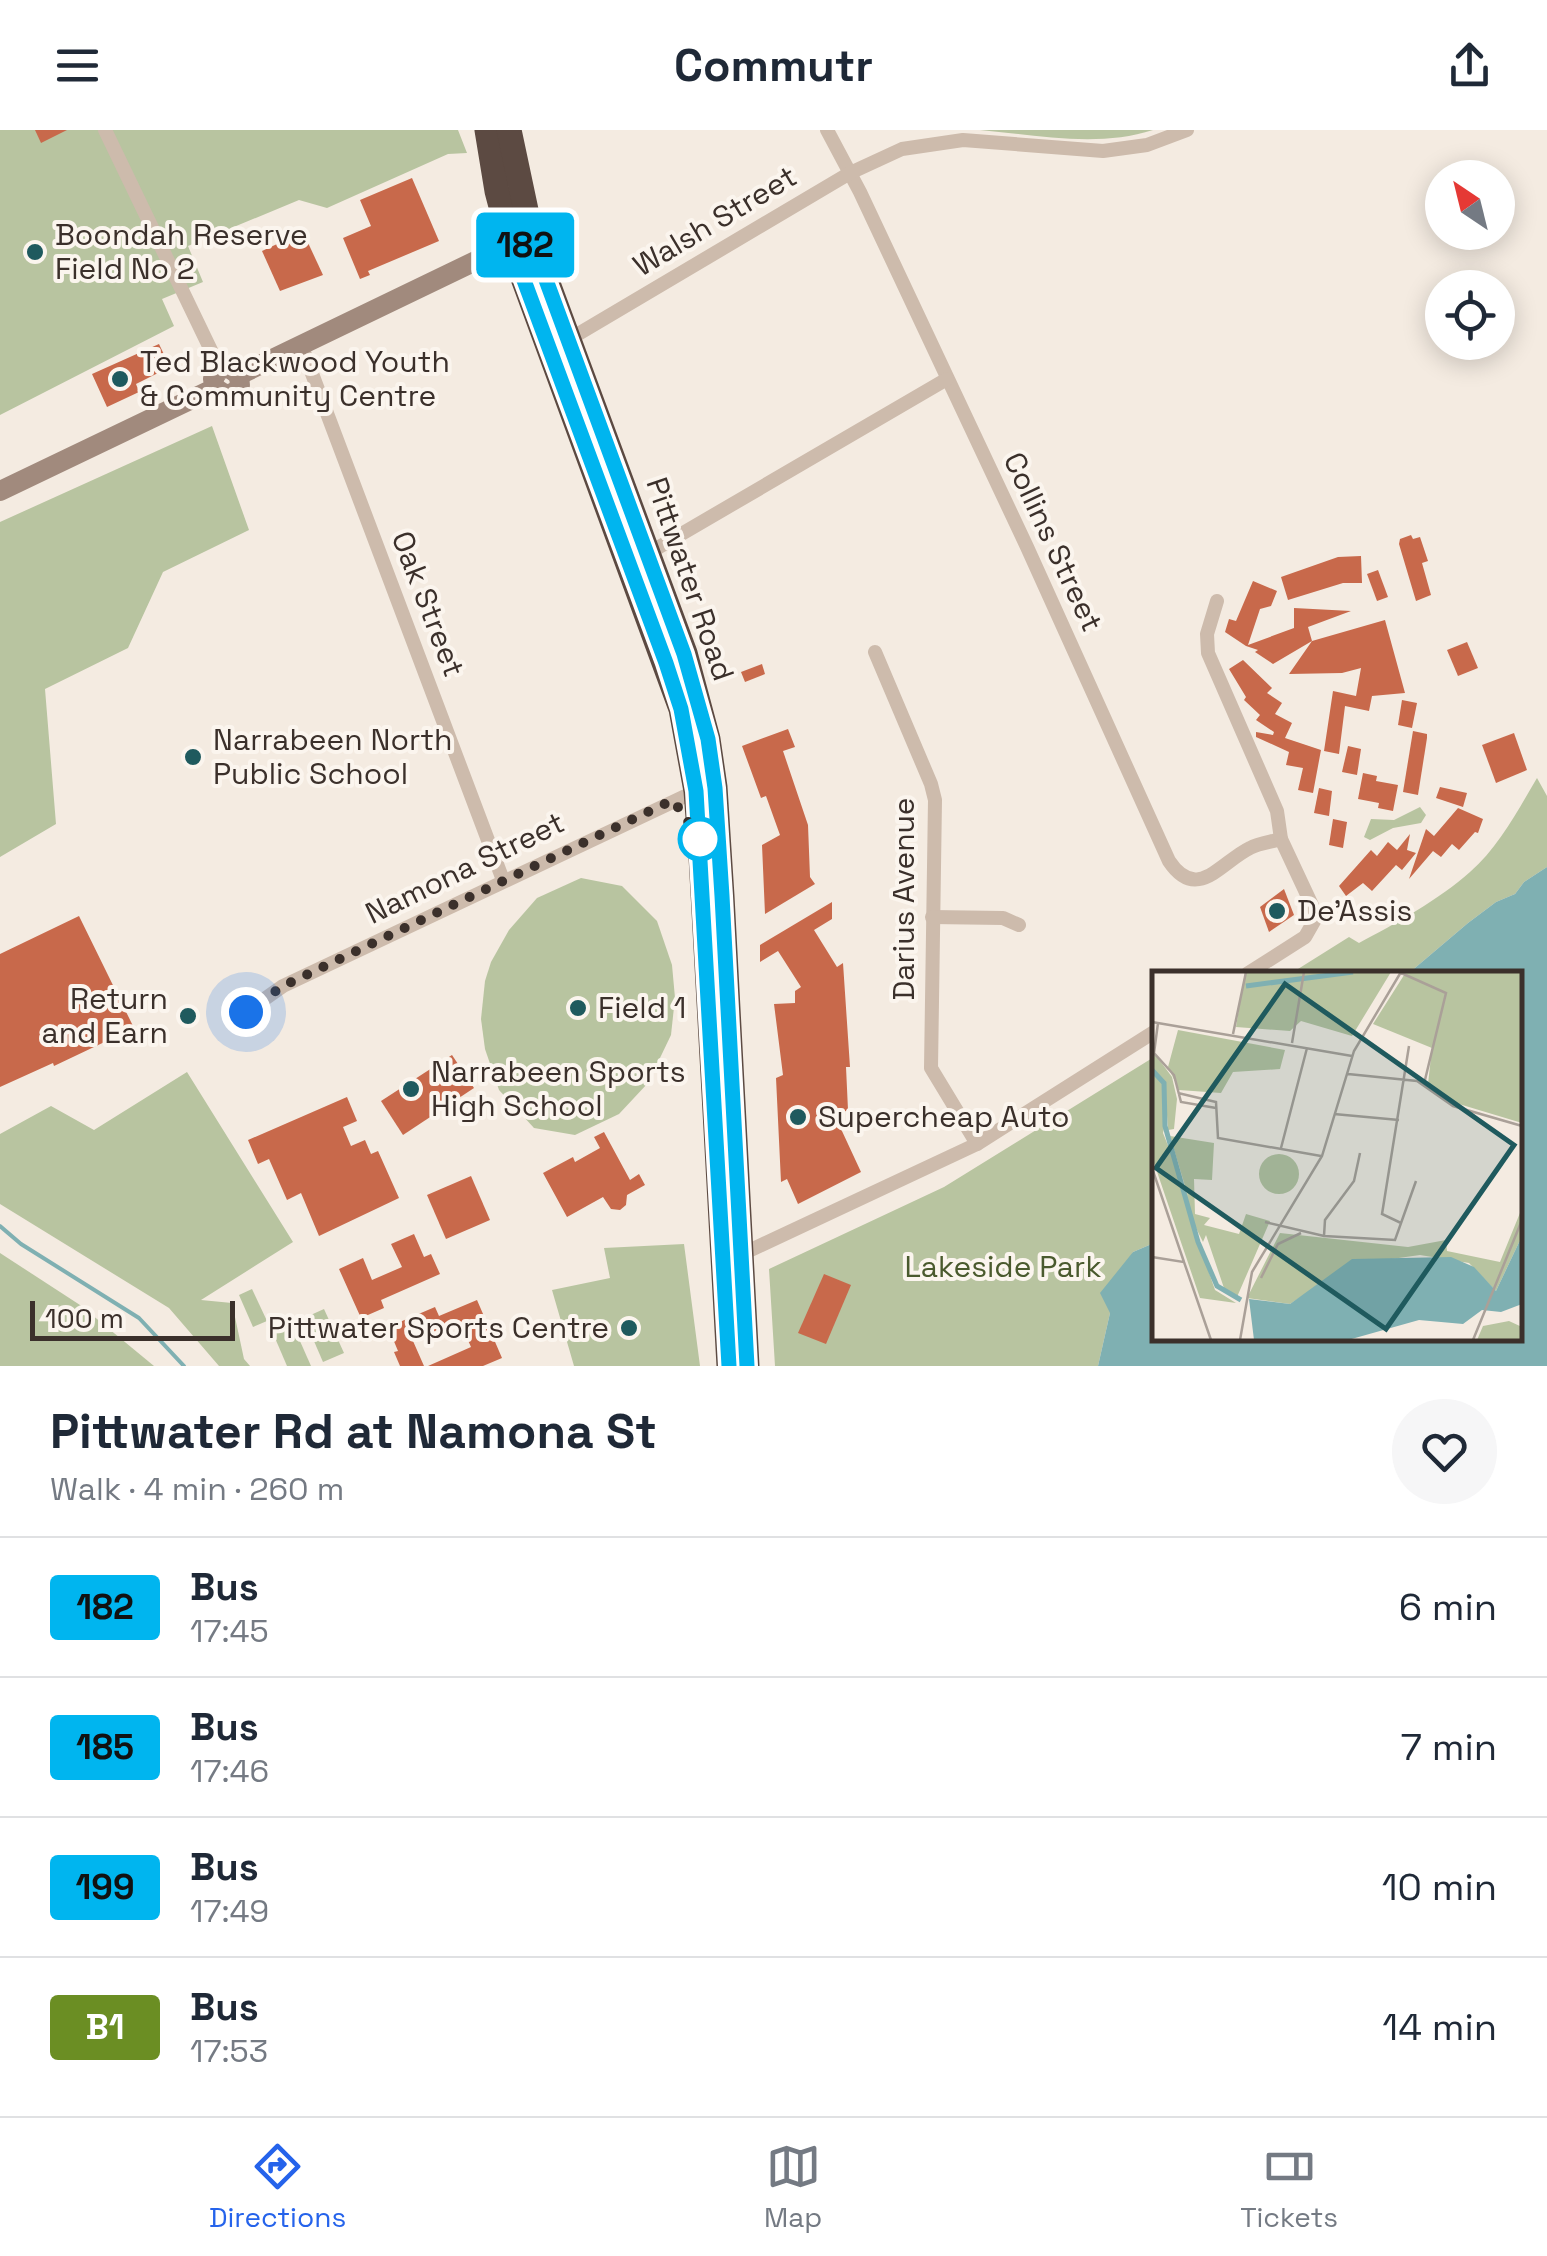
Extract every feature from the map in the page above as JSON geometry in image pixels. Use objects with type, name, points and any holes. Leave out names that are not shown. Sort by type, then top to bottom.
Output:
[{"type":"highway","name":"Pittwater Road","points":[[486,130],[497,191],[568,340],[638,559]]},
{"type":"highway","name":"Pittwater Road","points":[[508,130],[522,245],[638,559],[699,699],[732,1257],[747,1366]]},
{"type":"highway","name":"Pittwater Road","points":[[729,1366],[732,1257]]},
{"type":"street","points":[[105,130],[224,377]]},
{"type":"street","name":"Collins Street","points":[[827,130],[1175,870],[1184,878],[1197,880],[1213,874],[1251,847],[1281,839]]},
{"type":"street","name":"Walsh Street","points":[[568,340],[888,154],[934,143],[981,141],[1103,151],[1147,145],[1187,130]]},
{"type":"street","points":[[0,491],[224,377],[302,347],[488,256],[522,245]]},
{"type":"street","name":"Oak Street","points":[[302,347],[503,880]]},
{"type":"street","points":[[638,559],[947,379]]},
{"type":"street","points":[[1217,601],[1207,634],[1208,653],[1276,811],[1281,839],[1317,916],[1305,937],[1252,971]]},
{"type":"street","name":"Darius Avenue","points":[[875,652],[932,784],[932,1068],[977,1144]]},
{"type":"street","name":"Namona Street","points":[[246,1012],[283,986],[503,880],[706,789]]},
{"type":"street","points":[[932,916],[1003,918],[1018,925]]},
{"type":"street","points":[[732,1257],[977,1144],[1152,1033]]},
{"type":"green space","points":[[0,130],[458,130],[467,153],[448,154],[327,208],[299,200],[188,246],[203,282],[162,299],[174,326],[0,415]]},
{"type":"green space","points":[[980,130],[1153,130],[1089,139]]},
{"type":"green space","points":[[212,426],[249,530],[163,572],[128,648],[45,689],[56,824],[0,857],[0,522]]},
{"type":"green space","points":[[1537,778],[1547,796],[1547,867],[1524,882],[1515,894],[1496,902],[1468,923],[1411,971],[1295,971],[1349,937],[1359,943],[1373,936],[1458,882],[1499,840]]},
{"type":"green space","points":[[1420,807],[1426,815],[1421,823],[1393,828],[1370,840],[1364,837],[1371,819],[1394,820]]},
{"type":"green space","name":"Field 1","points":[[581,878],[622,886],[657,921],[672,965],[675,998],[671,1035],[648,1083],[619,1114],[575,1135],[534,1128],[499,1090],[485,1049],[481,1019],[485,981],[509,930],[537,898]]},
{"type":"green space","name":"Lakeside Park","points":[[1152,1058],[1152,1244],[1133,1252],[1110,1313],[1098,1366],[775,1366],[769,1269],[944,1187]]},
{"type":"green space","points":[[187,1072],[293,1242],[201,1300],[232,1303],[244,1359],[250,1366],[219,1366],[169,1308],[0,1204],[0,1134],[51,1106],[94,1130]]},
{"type":"green space","name":"Pittwater Sports Centre","points":[[684,1244],[700,1366],[574,1366],[552,1290],[610,1278],[604,1248]]},
{"type":"green space","points":[[0,1253],[80,1305],[154,1366],[0,1366]]},
{"type":"green space","points":[[252,1289],[267,1321],[253,1327],[239,1295]]},
{"type":"green space","points":[[324,1309],[344,1353],[323,1362],[304,1318]]},
{"type":"green space","points":[[292,1323],[311,1366],[287,1366],[272,1331]]},
{"type":"water","points":[[1547,867],[1547,1366],[1098,1366],[1110,1313],[1100,1293],[1133,1252],[1152,1244],[1152,1341],[1522,1341],[1522,971],[1411,971],[1496,902],[1515,894],[1524,882]]},
{"type":"building","points":[[35,130],[67,130],[41,143]]},
{"type":"building","points":[[412,178],[439,241],[368,271],[370,275],[360,279],[343,238],[371,226],[360,200]]},
{"type":"building","points":[[303,232],[323,275],[280,291],[262,251]]},
{"type":"building","name":"Ted Blackwood Youth & Community Centre","points":[[159,344],[170,367],[136,384],[139,392],[107,407],[92,374]]},
{"type":"building","points":[[1411,535],[1413,539],[1420,537],[1428,561],[1422,563],[1431,595],[1416,601],[1399,544],[1400,539]]},
{"type":"building","points":[[1361,556],[1362,583],[1343,583],[1288,600],[1281,577],[1338,557]]},
{"type":"building","points":[[1378,570],[1388,597],[1377,601],[1367,574]]},
{"type":"building","points":[[1253,581],[1277,591],[1271,606],[1260,609],[1248,645],[1294,628],[1294,608],[1351,611],[1308,627],[1312,641],[1273,664],[1255,652],[1258,650],[1246,646],[1225,632],[1229,619],[1236,621]]},
{"type":"building","points":[[1385,620],[1405,693],[1372,696],[1369,711],[1345,706],[1339,754],[1324,751],[1333,691],[1356,696],[1361,668],[1342,673],[1289,674],[1312,641]]},
{"type":"building","points":[[1467,642],[1478,668],[1458,676],[1447,650]]},
{"type":"building","points":[[1243,660],[1272,688],[1267,693],[1282,703],[1275,714],[1292,723],[1285,738],[1321,750],[1313,793],[1298,790],[1303,768],[1286,765],[1289,752],[1256,737],[1256,732],[1274,732],[1256,720],[1260,715],[1244,700],[1246,697],[1229,669]]},
{"type":"building","points":[[762,664],[765,674],[745,682],[741,672]]},
{"type":"building","points":[[1402,700],[1417,703],[1412,728],[1398,725]]},
{"type":"building","points":[[788,729],[795,747],[783,751],[808,825],[810,877],[815,884],[765,914],[762,845],[780,835],[742,746]]},
{"type":"building","points":[[1413,731],[1427,734],[1418,795],[1403,792]]},
{"type":"building","points":[[1514,733],[1527,770],[1496,783],[1482,745]]},
{"type":"building","points":[[1348,746],[1361,749],[1357,775],[1342,772]]},
{"type":"building","points":[[1363,773],[1377,776],[1376,781],[1398,785],[1393,811],[1378,808],[1379,803],[1358,799]]},
{"type":"building","points":[[1440,787],[1467,793],[1463,807],[1436,798]]},
{"type":"building","points":[[1319,788],[1332,791],[1329,816],[1314,813]]},
{"type":"building","points":[[1458,808],[1483,819],[1478,833],[1459,850],[1452,844],[1441,857],[1433,851],[1409,879],[1426,829],[1434,836]]},
{"type":"building","points":[[1333,819],[1347,822],[1343,848],[1329,845]]},
{"type":"building","points":[[1410,834],[1407,850],[1416,853],[1402,870],[1396,865],[1372,891],[1363,883],[1346,896],[1339,886],[1371,850],[1377,856],[1388,842],[1397,850]]},
{"type":"building","name":"De'Assis","points":[[1284,889],[1294,915],[1269,932],[1260,907]]},
{"type":"building","points":[[832,902],[832,919],[814,930],[837,967],[843,963],[850,1067],[846,1067],[848,1110],[835,1116],[861,1172],[798,1204],[787,1179],[781,1182],[776,1078],[783,1075],[774,1004],[795,1003],[795,991],[801,987],[778,951],[760,962],[760,945]]},
{"type":"building","points":[[79,916],[134,1028],[0,1087],[0,954]]},
{"type":"building","points":[[452,1055],[474,1088],[403,1135],[381,1101]]},
{"type":"building","points":[[347,1097],[357,1121],[343,1127],[351,1146],[365,1140],[371,1154],[378,1151],[399,1198],[319,1236],[301,1193],[287,1200],[269,1159],[258,1164],[248,1140]]},
{"type":"building","points":[[604,1132],[630,1180],[639,1174],[645,1185],[627,1195],[626,1205],[620,1210],[611,1209],[603,1197],[567,1217],[543,1173],[600,1148],[594,1137]]},
{"type":"building","points":[[471,1176],[490,1220],[446,1239],[427,1195]]},
{"type":"building","points":[[414,1234],[424,1257],[431,1254],[440,1274],[381,1300],[384,1308],[361,1318],[339,1269],[363,1258],[372,1280],[402,1267],[391,1244]]},
{"type":"building","points":[[824,1274],[851,1285],[826,1344],[798,1333]]},
{"type":"building","points":[[477,1300],[502,1358],[483,1366],[428,1366],[471,1347],[459,1320],[413,1341],[424,1366],[400,1366],[388,1327],[435,1307],[439,1316]]},
{"type":"waterway","points":[[0,1226],[21,1244],[139,1318],[184,1366]]},
{"type":"bus line","name":"182","points":[[729,1366],[696,791],[681,709],[666,663],[512,248],[532,242],[684,654],[708,739],[722,896],[747,1366]]},
{"type":"place","name":"Boondah Reserve Field No 2","points":[[35,252]]},
{"type":"place","name":"Ted Blackwood Youth & Community Centre","points":[[120,379]]},
{"type":"place","name":"Narrabeen North Public School","points":[[193,757]]},
{"type":"place","name":"De'Assis","points":[[1277,911]]},
{"type":"place","name":"Field 1","points":[[578,1008]]},
{"type":"place","name":"Return and Earn","points":[[188,1016]]},
{"type":"place","name":"Narrabeen Sports High School","points":[[411,1089]]},
{"type":"place","name":"Supercheap Auto","points":[[798,1117]]},
{"type":"place","name":"Pittwater Sports Centre","points":[[629,1328]]},
{"type":"route","points":[[246,1012],[283,986],[673,800],[700,839]]}]
